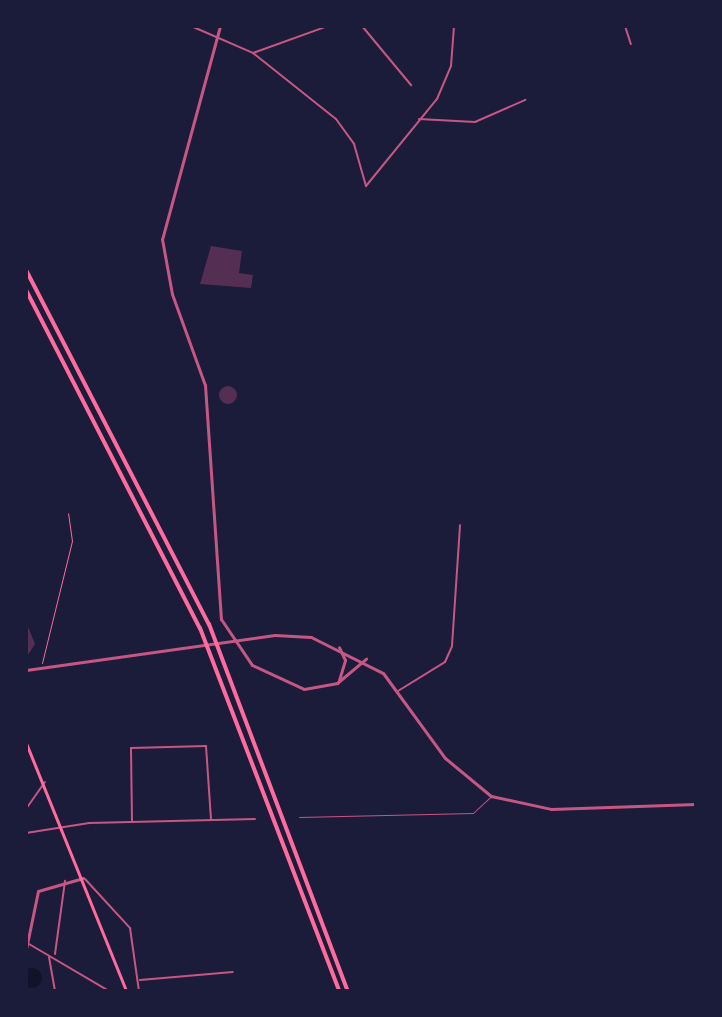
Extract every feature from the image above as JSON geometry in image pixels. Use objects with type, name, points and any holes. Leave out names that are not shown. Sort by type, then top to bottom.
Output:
[{"type":"highway","points":[[26,270],[209,624],[348,991]]},
{"type":"highway","points":[[26,290],[200,628],[339,991]]},
{"type":"main road","points":[[26,743],[45,782],[126,991]]},
{"type":"street","points":[[191,26],[253,53],[336,119],[354,144],[362,186],[419,118],[447,78],[454,26]]},
{"type":"street","points":[[220,26],[162,239],[209,410],[221,619],[252,665],[271,678],[304,689],[337,683],[366,659]]},
{"type":"street","points":[[253,53],[328,26]]},
{"type":"street","points":[[362,26],[411,85]]},
{"type":"street","points":[[625,26],[631,44]]},
{"type":"street","points":[[419,118],[475,122],[525,100]]},
{"type":"street","points":[[398,691],[445,662],[452,646],[460,525]]},
{"type":"street","points":[[26,670],[250,638],[294,635],[336,644],[366,659],[398,691],[445,758],[491,796],[551,809],[696,804]]},
{"type":"street","points":[[336,644],[345,660],[337,683]]},
{"type":"street","points":[[132,822],[131,748],[210,748],[211,820]]},
{"type":"street","points":[[26,809],[45,782]]},
{"type":"street","points":[[26,833],[132,822],[255,819]]},
{"type":"street","points":[[109,991],[55,955],[49,956],[28,946],[38,891],[83,878],[130,928],[139,991]]},
{"type":"street","points":[[55,955],[65,881]]},
{"type":"street","points":[[49,956],[55,991]]},
{"type":"street","points":[[139,980],[233,972]]},
{"type":"street","points":[[97,991],[102,986]]},
{"type":"lane","points":[[299,817],[473,813],[491,796]]},
{"type":"path","points":[[43,666],[38,654],[72,541],[68,513]]},
{"type":"shaded area","points":[[32,968],[39,971],[42,978],[39,985],[32,988],[25,985],[22,978],[25,971]]},
{"type":"building","points":[[211,246],[242,251],[239,273],[253,275],[251,288],[200,284]]},
{"type":"building","points":[[228,386],[237,395],[228,404],[219,395]]},
{"type":"building","points":[[26,622],[35,644],[26,658]]}]
